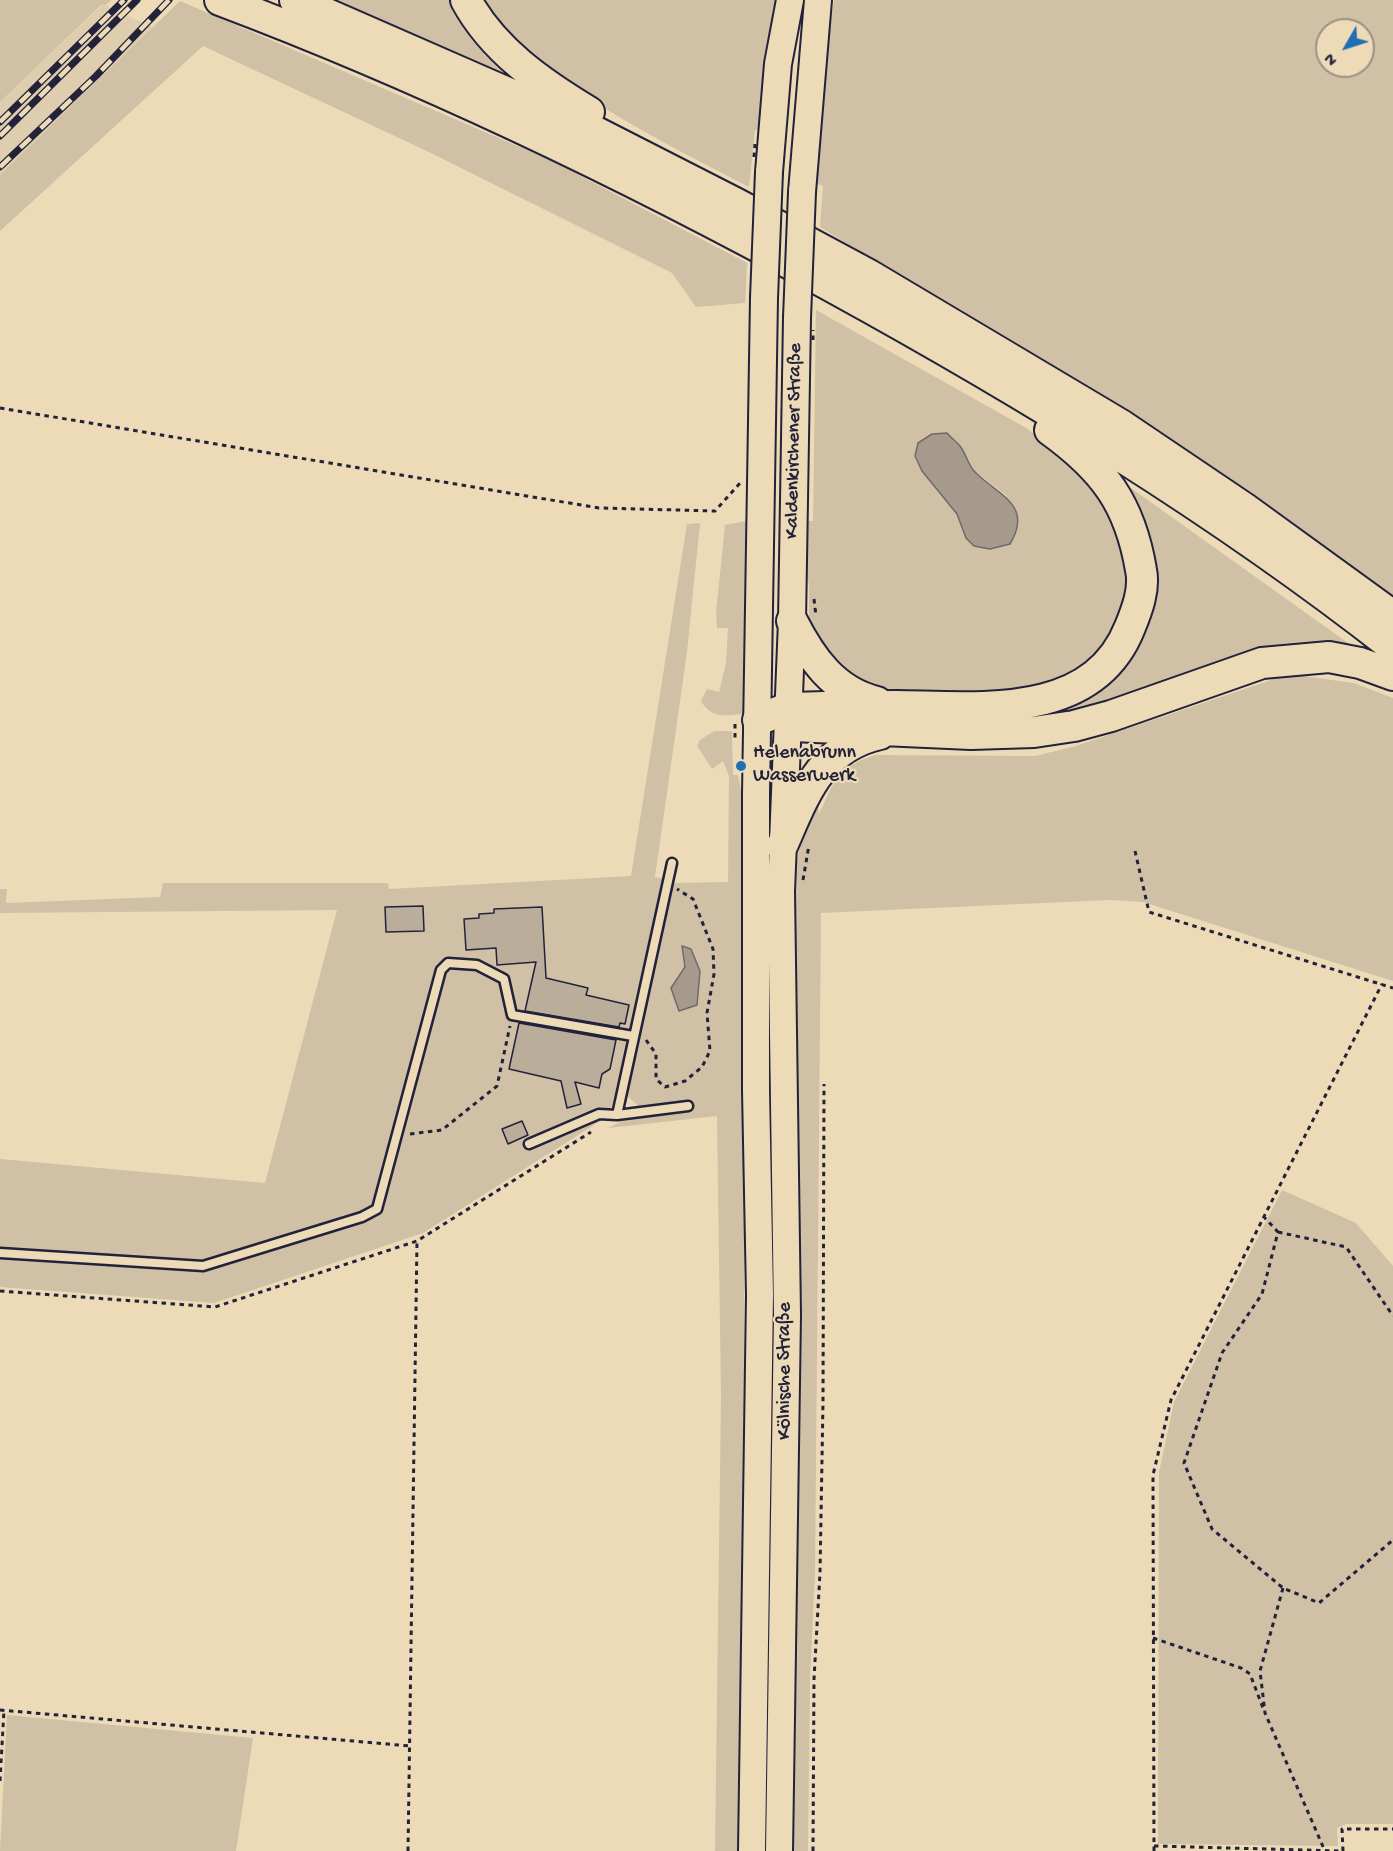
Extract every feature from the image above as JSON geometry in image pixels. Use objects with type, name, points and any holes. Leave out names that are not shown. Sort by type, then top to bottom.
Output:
[{"type":"highway","points":[[220,0],[359,55],[556,143],[695,212],[978,367],[1096,440],[1230,530],[1393,647]]},
{"type":"highway","points":[[295,0],[588,128],[737,204],[991,345],[1121,425],[1244,508],[1393,616]]},
{"type":"highway","points":[[466,0],[487,33],[527,71],[572,102],[737,204]]},
{"type":"highway","points":[[782,846],[808,788],[829,760],[840,750],[876,734],[896,719],[999,708],[1035,702],[1069,691],[1099,672],[1114,657],[1126,638],[1138,607],[1142,575],[1135,535],[1124,509],[1096,469],[1063,439],[900,324]]},
{"type":"highway","points":[[792,621],[810,655],[844,688],[866,699],[896,719]]},
{"type":"highway","points":[[746,720],[788,716],[896,719],[1034,732],[1074,726],[1111,716],[1262,663],[1329,657],[1360,663],[1393,675]]},
{"type":"main road","name":"Kaldenkirchener Straße","points":[[769,883],[746,720],[769,172],[778,64],[790,0]]},
{"type":"main road","name":"Kaldenkirchener Straße","points":[[769,883],[782,846],[792,621],[797,318],[802,192],[818,0]]},
{"type":"main road","name":"Kölnische Straße","points":[[752,1851],[760,1295],[756,1090],[769,883]]},
{"type":"main road","name":"Kölnische Straße","points":[[769,883],[787,1338],[779,1851]]},
{"type":"lane","points":[[617,1115],[672,863]]},
{"type":"lane","points":[[0,1253],[203,1266],[362,1217],[377,1209],[441,970],[448,963],[477,965],[504,979],[512,1015],[633,1036]]},
{"type":"lane","points":[[529,1144],[599,1114],[617,1115],[688,1106]]},
{"type":"path","points":[[0,408],[599,508],[715,511],[745,478]]},
{"type":"path","points":[[735,742],[746,720]]},
{"type":"path","points":[[1135,851],[1149,912],[1393,988]]},
{"type":"path","points":[[633,1036],[643,1038],[655,1050],[658,1064],[655,1076],[658,1082],[665,1087],[683,1082],[702,1067],[710,1051],[707,1013],[714,974],[713,949],[693,899],[690,895],[668,886]]},
{"type":"path","points":[[1382,984],[1171,1400],[1154,1475],[1152,1638],[1154,1849],[1343,1851],[1342,1829],[1393,1829]]},
{"type":"path","points":[[396,1136],[442,1130],[496,1086],[512,1015]]},
{"type":"path","points":[[813,1851],[814,1679],[820,1573],[822,1436],[824,1084]]},
{"type":"path","points":[[0,1291],[215,1307],[417,1241],[617,1115]]},
{"type":"path","points":[[1263,1216],[1278,1232],[1346,1247],[1393,1317]]},
{"type":"path","points":[[1278,1232],[1262,1294],[1222,1353],[1184,1463],[1212,1529],[1283,1588],[1319,1603],[1393,1540]]},
{"type":"path","points":[[408,1851],[417,1241]]},
{"type":"path","points":[[1265,1713],[1260,1671],[1283,1588]]},
{"type":"path","points":[[1152,1638],[1241,1668],[1251,1674],[1265,1713],[1324,1849]]},
{"type":"path","points":[[0,1781],[2,1710],[410,1746]]},
{"type":"shaded area","points":[[0,0],[111,0],[106,5],[102,4],[0,102]]},
{"type":"shaded area","points":[[335,0],[458,0],[529,83]]},
{"type":"shaded area","points":[[480,0],[778,0],[763,131],[755,130],[749,187],[640,129],[568,84],[535,58]]},
{"type":"shaded area","points":[[834,0],[1393,0],[1393,598],[1248,490],[820,227],[823,186],[813,182],[821,75]]},
{"type":"shaded area","points":[[180,1],[550,160],[747,263],[745,303],[696,307],[672,273],[431,153],[203,46],[0,231],[0,175]]},
{"type":"shaded area","points":[[103,4],[154,28],[0,175],[0,102]]},
{"type":"shaded area","points":[[816,310],[1028,429],[1091,483],[1122,536],[1126,597],[1098,655],[1071,675],[1007,692],[918,695],[875,691],[848,682],[809,644],[809,585],[802,556],[803,521],[813,521]],"holes":[[[961,447],[972,469],[1007,496],[966,538],[957,514],[941,493]]]},
{"type":"shaded area","points":[[947,433],[960,446],[974,471],[1002,494],[1015,510],[1018,519],[1010,544],[990,549],[974,546],[966,538],[957,514],[922,471],[915,456],[918,443],[932,434]]},
{"type":"shaded area","points":[[1117,478],[1362,653],[1028,722],[1100,690],[1146,606]]},
{"type":"shaded area","points":[[751,520],[748,704],[741,714],[718,715],[705,707],[701,701],[707,689],[719,692],[726,663],[728,628],[717,628],[716,613],[725,525]]},
{"type":"shaded area","points":[[700,523],[687,652],[655,877],[667,879],[612,1106],[602,1120],[423,1233],[214,1303],[0,1287],[0,1159],[265,1183],[337,910],[0,913],[0,889],[7,889],[6,903],[160,897],[163,883],[388,883],[389,889],[631,876],[687,524]]},
{"type":"shaded area","points":[[1289,674],[1354,683],[1393,698],[1393,981],[1143,902],[1110,900],[821,913],[815,1573],[810,1679],[808,1851],[791,1851],[792,883],[804,827],[817,786],[819,814],[829,791],[839,776],[852,765],[875,755],[1035,756],[1076,746]]},
{"type":"shaded area","points":[[714,731],[732,731],[733,775],[738,775],[746,813],[743,882],[745,1584],[742,1851],[715,1851],[721,1397],[717,1116],[608,1128],[622,1121],[691,1110],[690,1101],[641,1108],[624,1093],[672,883],[728,882],[729,776],[723,761],[712,769],[697,746],[700,740]]},
{"type":"shaded area","points":[[765,884],[774,885],[776,1336],[771,1851],[764,1851]]},
{"type":"shaded area","points":[[682,946],[691,949],[700,971],[697,1005],[679,1011],[671,988],[685,967]]},
{"type":"shaded area","points":[[1282,1190],[1356,1223],[1393,1266],[1393,1824],[1346,1824],[1337,1828],[1338,1846],[1158,1844],[1159,1472],[1174,1402]]},
{"type":"shaded area","points":[[7,1715],[253,1738],[236,1851],[0,1851]]},
{"type":"building","points":[[423,906],[424,931],[386,932],[385,907]]},
{"type":"building","points":[[542,907],[546,978],[588,988],[586,995],[629,1005],[625,1024],[620,1023],[619,1027],[525,1011],[536,962],[497,965],[496,948],[466,950],[464,919],[479,918],[479,914],[494,913],[494,909]]},
{"type":"building","points":[[519,1023],[616,1040],[610,1069],[602,1074],[599,1088],[575,1082],[581,1104],[567,1108],[561,1081],[509,1069]]},
{"type":"building","points":[[522,1121],[528,1135],[508,1144],[502,1129]]},
{"type":"railway","points":[[0,122],[124,0]]},
{"type":"railway","points":[[0,136],[137,0]]},
{"type":"railway","points":[[0,167],[96,76],[169,0]]},
{"type":"place","name":"Helenabrunn Wasserwerk","points":[[741,766]]}]
